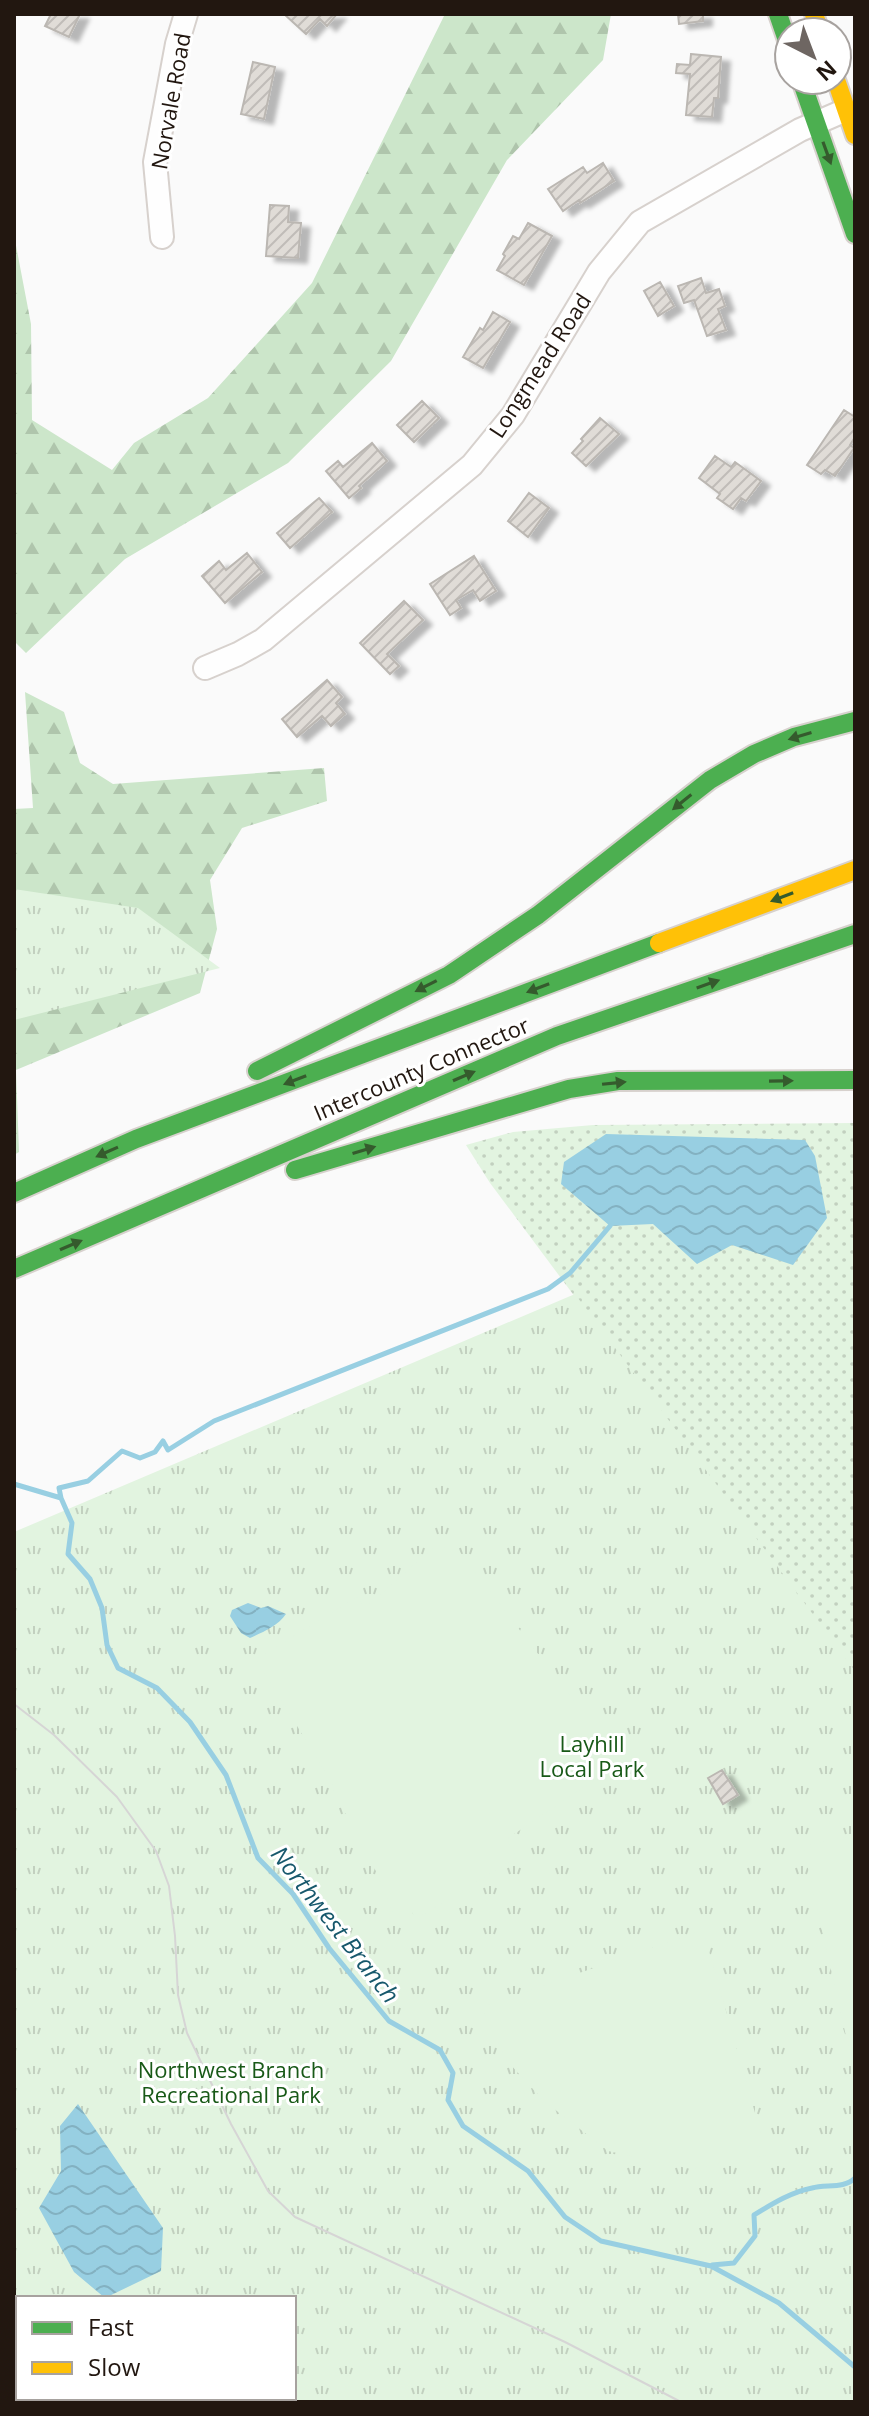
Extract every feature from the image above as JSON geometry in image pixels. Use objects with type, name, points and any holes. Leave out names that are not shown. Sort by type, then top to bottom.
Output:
[{"type":"main road","points":[[806,96],[855,234]]},
{"type":"main road","points":[[841,96],[855,135]]},
{"type":"main road","points":[[136,1139],[249,1075],[449,975],[538,915],[710,780],[754,754],[794,737],[855,721]]},
{"type":"main road","name":"Intercounty Connector","points":[[14,1193],[136,1139],[855,870]]},
{"type":"main road","name":"Intercounty Connector","points":[[14,1269],[557,1036],[855,934]]},
{"type":"main road","points":[[128,1220],[569,1089],[618,1081],[855,1080]]},
{"type":"street","name":"Norvale Road","points":[[162,237],[155,162],[177,44],[186,14]]},
{"type":"street","name":"Longmead Road","points":[[205,668],[263,640],[472,465],[513,415],[599,272],[640,222],[815,121],[846,110]]},
{"type":"green space","points":[[445,14],[611,14],[603,60],[507,160],[391,361],[288,463],[125,559],[26,653],[14,641],[14,235],[31,324],[32,420],[112,470],[134,443],[208,398],[312,283]]},
{"type":"green space","points":[[25,692],[64,712],[80,763],[113,784],[324,768],[327,801],[242,828],[210,880],[217,929],[200,993],[16,1070],[19,1152],[14,1155],[14,809],[33,808]]},
{"type":"green space","points":[[14,889],[138,908],[220,968],[14,1020]]},
{"type":"green space","points":[[855,1123],[855,1672],[490,1183],[466,1145],[513,1132],[593,1125]]},
{"type":"green space","points":[[575,1294],[855,1671],[855,2402],[14,2402],[14,1532]]},
{"type":"green space","name":"Layhill Local Park","points":[[456,1547],[621,1762],[507,1839],[517,1857],[416,1919],[408,1906],[394,1916],[379,1877],[332,1783],[256,1659],[357,1597],[365,1608],[432,1549]]},
{"type":"green space","points":[[855,1835],[855,2067],[853,2067],[803,1846]]},
{"type":"green space","points":[[703,1930],[767,2155],[691,2169],[608,2151],[544,2101],[507,2061],[481,2007]]},
{"type":"water","points":[[606,1134],[805,1140],[815,1156],[827,1218],[793,1265],[732,1245],[697,1264],[653,1224],[610,1226],[561,1184],[564,1162]]},
{"type":"water","points":[[248,1603],[261,1608],[268,1606],[286,1614],[275,1625],[250,1638],[241,1633],[230,1616],[232,1610]]},
{"type":"water","points":[[78,2104],[163,2228],[161,2271],[109,2296],[103,2296],[74,2272],[39,2208],[61,2171],[60,2126]]},
{"type":"building","points":[[51,14],[80,14],[69,37],[45,26]]},
{"type":"building","points":[[284,14],[337,14],[327,26],[320,19],[306,34]]},
{"type":"building","points":[[678,14],[703,14],[703,21],[679,24]]},
{"type":"building","points":[[691,54],[721,57],[718,98],[714,98],[712,117],[686,115],[690,74],[676,73],[677,64],[690,65]]},
{"type":"building","points":[[253,62],[275,67],[264,119],[241,114]]},
{"type":"building","points":[[603,163],[614,181],[563,211],[548,189],[583,167],[587,173]]},
{"type":"building","points":[[270,205],[289,206],[288,222],[301,223],[298,258],[266,256]]},
{"type":"building","points":[[528,223],[552,236],[524,285],[497,270],[513,236],[519,239]]},
{"type":"building","points":[[701,278],[706,293],[719,289],[725,306],[718,309],[726,330],[707,336],[694,300],[684,303],[678,286]]},
{"type":"building","points":[[660,282],[674,306],[658,316],[644,291]]},
{"type":"building","points":[[493,312],[510,322],[483,368],[463,357]]},
{"type":"building","points":[[422,401],[439,418],[414,442],[397,425]]},
{"type":"building","points":[[844,410],[855,417],[855,437],[850,445],[854,448],[835,476],[825,470],[821,474],[807,465]]},
{"type":"building","points":[[600,418],[619,434],[586,466],[572,453]]},
{"type":"building","points":[[372,443],[387,461],[349,498],[326,471],[338,461],[343,467]]},
{"type":"building","points":[[715,456],[731,467],[735,462],[761,481],[746,501],[741,498],[733,509],[717,498],[720,494],[699,478]]},
{"type":"building","points":[[529,493],[549,508],[528,537],[508,521]]},
{"type":"building","points":[[319,498],[332,512],[290,548],[277,533]]},
{"type":"building","points":[[247,553],[262,572],[225,603],[202,576],[219,561],[226,570]]},
{"type":"building","points":[[474,556],[496,591],[480,601],[473,590],[456,600],[461,608],[450,615],[430,584]]},
{"type":"building","points":[[404,601],[423,620],[387,654],[399,666],[390,674],[360,643]]},
{"type":"building","points":[[327,680],[342,697],[336,703],[345,714],[331,726],[322,716],[297,737],[282,719]]},
{"type":"building","points":[[722,1770],[738,1795],[723,1804],[708,1778]]},
{"type":"waterway","points":[[61,1498],[59,1488],[88,1481],[122,1451],[140,1458],[155,1452],[163,1441],[168,1450],[214,1421],[548,1289],[570,1273],[610,1226]]},
{"type":"waterway","name":"Northwest Branch","points":[[14,1484],[61,1498],[72,1523],[68,1554],[90,1579],[102,1608],[107,1645],[118,1668],[157,1688],[190,1722],[226,1775],[258,1858],[293,1894],[329,1948],[389,2021],[440,2050],[453,2073],[448,2100],[463,2126],[528,2171],[565,2217],[601,2241],[711,2266],[779,2303],[855,2367]]},
{"type":"waterway","points":[[712,2265],[734,2263],[755,2236],[754,2215],[797,2192],[846,2184],[855,2178]]},
{"type":"tram line","points":[[14,1704],[54,1735],[117,1797],[156,1851],[169,1886],[178,1995],[187,2033],[268,2191],[295,2217],[565,2342],[681,2402]]},
{"type":"traffic: fast","points":[[807,96],[855,234]]},
{"type":"traffic: fast","points":[[257,1071],[449,975],[538,915],[710,780],[754,754],[794,737],[855,721]]},
{"type":"traffic: fast","points":[[14,1269],[557,1036],[855,934]]},
{"type":"traffic: fast","points":[[14,1193],[136,1139],[659,943]]},
{"type":"traffic: fast","points":[[295,1170],[569,1089],[618,1081],[855,1080]]},
{"type":"traffic: slow","points":[[842,96],[855,135]]},
{"type":"traffic: slow","points":[[659,943],[855,870]]},
{"type":"park label","name":"Northwest Branch Recreational Park","points":[[231,2082]]}]
